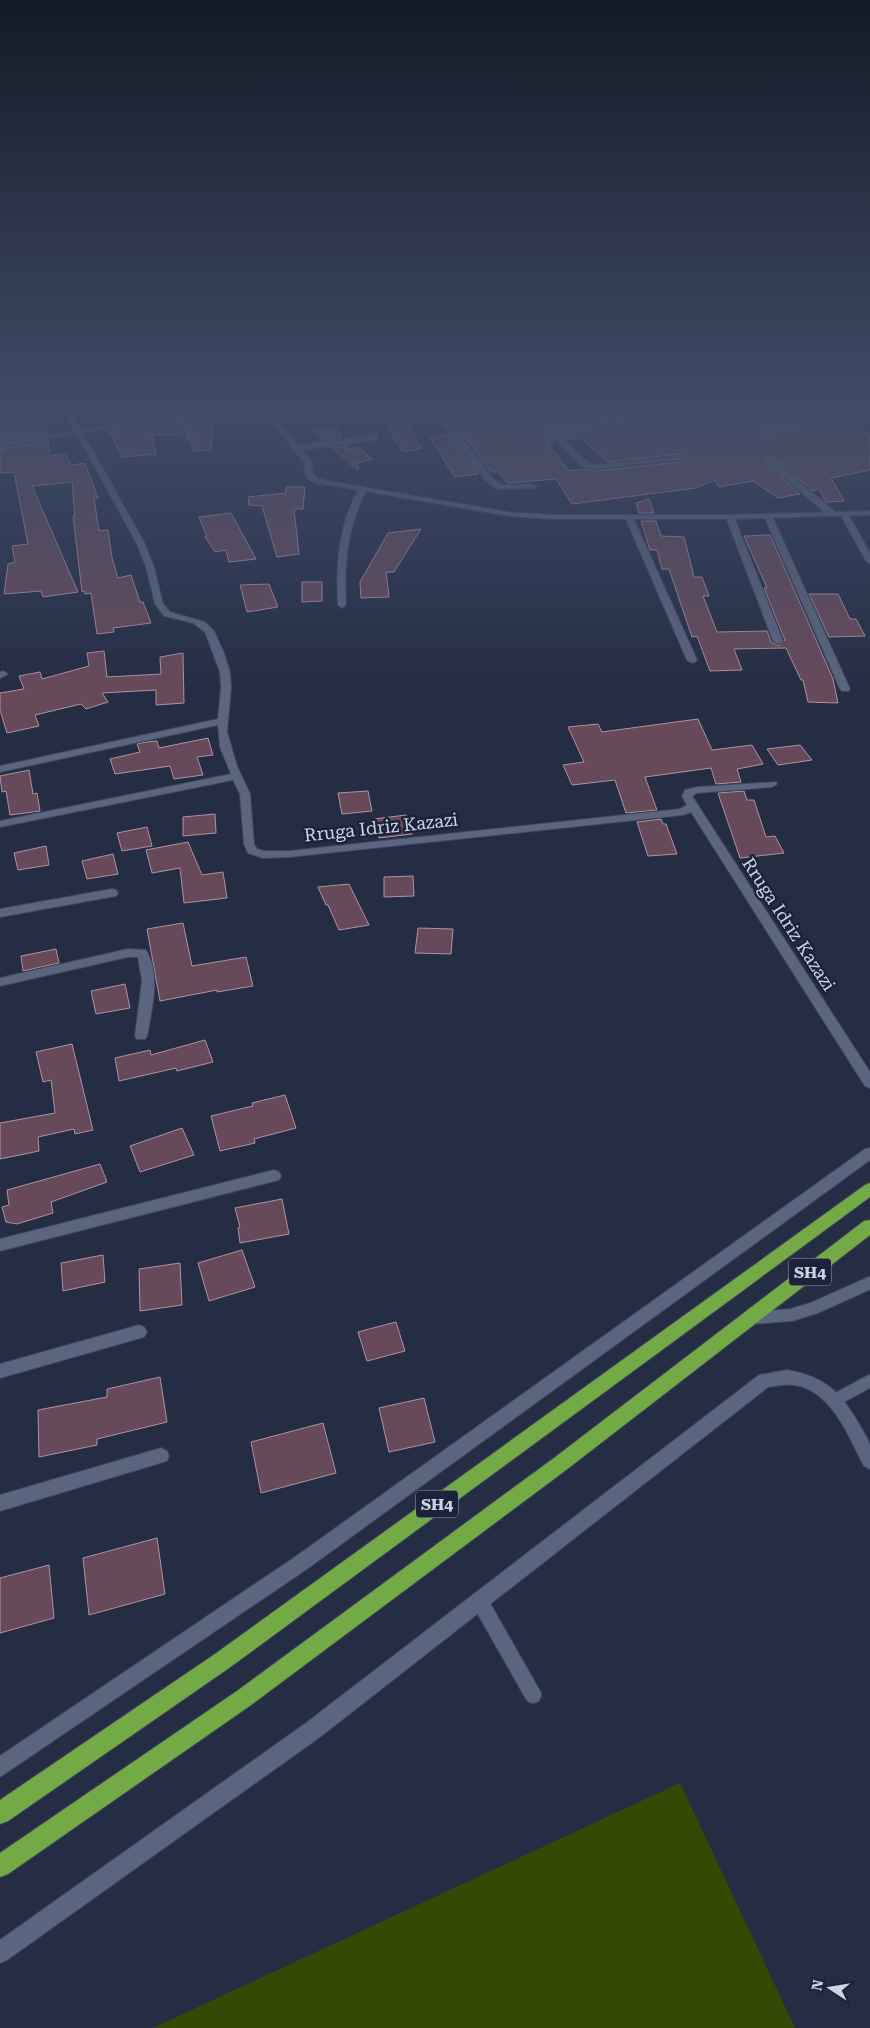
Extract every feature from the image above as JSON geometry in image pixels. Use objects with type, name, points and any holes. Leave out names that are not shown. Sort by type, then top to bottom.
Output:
[{"type":"highway","name":"SH4","points":[[0,1813],[222,1661],[870,1189]]},
{"type":"highway","name":"SH4","points":[[0,1866],[244,1698],[560,1464],[870,1226]]},
{"type":"street","name":"Rruga Idriz Kazazi","points":[[117,501],[140,542],[150,567],[159,604],[163,612],[196,621],[208,631],[219,653],[225,672],[226,688],[222,721],[225,747],[245,794],[249,844],[252,851],[263,855],[683,812],[693,806],[870,1083]]},
{"type":"street","points":[[342,605],[340,580],[345,529],[357,501]]},
{"type":"street","points":[[435,501],[552,518],[730,517],[870,513]]},
{"type":"street","points":[[816,501],[832,514]]},
{"type":"street","points":[[844,514],[870,561]]},
{"type":"street","points":[[768,516],[845,689]]},
{"type":"street","points":[[730,517],[778,641]]},
{"type":"street","points":[[630,518],[692,660]]},
{"type":"street","points":[[0,769],[222,721]]},
{"type":"street","points":[[0,824],[237,776]]},
{"type":"street","points":[[693,806],[687,796],[689,792],[772,784]]},
{"type":"street","points":[[0,913],[112,893]]},
{"type":"street","points":[[0,982],[128,953],[142,953],[147,958],[148,973],[142,1036]]},
{"type":"street","points":[[0,1767],[301,1563],[870,1153]]},
{"type":"street","points":[[0,1245],[274,1176]]},
{"type":"street","points":[[0,1371],[140,1332]]},
{"type":"street","points":[[0,1954],[313,1730],[765,1380],[781,1376],[798,1376],[815,1384],[835,1400],[870,1461]]},
{"type":"street","points":[[0,1503],[162,1456]]},
{"type":"lane","points":[[750,1318],[791,1315],[814,1308],[870,1283]]},
{"type":"lane","points":[[835,1400],[870,1381]]},
{"type":"lane","points":[[479,1600],[533,1695]]},
{"type":"green space","points":[[680,1783],[795,2028],[153,2028]]},
{"type":"building","points":[[20,501],[38,501],[78,592],[43,597],[41,591],[4,594],[8,564],[15,562],[12,546],[28,544]]},
{"type":"building","points":[[74,501],[94,501],[99,531],[108,530],[112,558],[118,578],[131,575],[140,602],[143,602],[151,623],[113,628],[114,632],[97,634],[91,593],[85,594],[84,591],[82,592],[73,516],[75,516]]},
{"type":"building","points":[[248,501],[304,501],[303,509],[294,509],[299,554],[277,557],[262,506],[249,505]]},
{"type":"building","points":[[570,501],[598,501],[572,504]]},
{"type":"building","points":[[650,501],[654,513],[639,513],[636,503]]},
{"type":"building","points":[[825,501],[844,501],[826,502]]},
{"type":"building","points":[[231,513],[256,559],[229,562],[226,550],[215,552],[205,537],[207,537],[199,517]]},
{"type":"building","points":[[641,521],[656,521],[661,536],[684,537],[694,577],[702,577],[709,596],[703,596],[717,632],[767,631],[771,642],[779,646],[785,640],[764,588],[767,588],[744,536],[770,535],[833,679],[838,703],[808,702],[803,680],[801,680],[786,648],[734,649],[742,670],[710,671],[697,636],[692,637],[669,569],[662,569],[657,550],[650,550]]},
{"type":"building","points":[[421,529],[394,572],[386,572],[389,597],[361,598],[360,582],[388,533]]},
{"type":"building","points":[[302,582],[322,582],[322,601],[302,602]]},
{"type":"building","points":[[269,584],[278,607],[247,612],[240,585]]},
{"type":"building","points":[[809,594],[838,594],[850,619],[856,619],[865,636],[829,637]]},
{"type":"building","points":[[104,651],[107,677],[161,674],[160,657],[183,653],[184,703],[156,705],[156,690],[102,693],[108,702],[86,709],[81,704],[35,715],[39,726],[7,733],[0,710],[0,693],[24,689],[19,676],[40,672],[42,679],[89,666],[87,653]]},
{"type":"building","points":[[698,719],[712,750],[752,745],[763,764],[737,769],[741,782],[716,784],[711,768],[645,777],[657,810],[626,813],[615,780],[572,785],[563,765],[584,762],[568,727],[598,724],[602,732]]},
{"type":"building","points":[[208,738],[213,755],[197,757],[203,775],[174,779],[170,766],[115,774],[110,759],[140,752],[137,744],[146,742],[157,741],[159,748]]},
{"type":"building","points":[[800,745],[812,760],[778,765],[767,749]]},
{"type":"building","points":[[29,770],[33,794],[37,793],[40,811],[10,815],[6,791],[2,792],[0,776]]},
{"type":"building","points":[[368,791],[372,811],[342,814],[338,793]]},
{"type":"building","points":[[744,791],[747,800],[754,800],[766,837],[775,836],[784,853],[740,858],[718,793]]},
{"type":"building","points":[[215,814],[216,833],[183,836],[183,817]]},
{"type":"building","points":[[406,815],[412,834],[379,838],[374,819]]},
{"type":"building","points":[[661,819],[663,824],[666,824],[677,854],[648,856],[637,822]]},
{"type":"building","points":[[147,827],[152,846],[122,851],[117,833]]},
{"type":"building","points":[[188,842],[202,875],[223,872],[227,898],[184,903],[180,868],[152,873],[146,850]]},
{"type":"building","points":[[46,846],[49,865],[18,870],[14,853]]},
{"type":"building","points":[[113,854],[118,874],[87,879],[82,861]]},
{"type":"building","points":[[413,876],[414,896],[384,897],[384,877]]},
{"type":"building","points":[[349,884],[369,925],[339,930],[318,887]]},
{"type":"building","points":[[183,923],[192,966],[246,957],[253,986],[217,992],[217,990],[160,1001],[147,929]]},
{"type":"building","points":[[418,928],[453,929],[451,954],[415,953]]},
{"type":"building","points":[[56,949],[59,963],[23,971],[21,956]]},
{"type":"building","points":[[125,984],[130,1008],[96,1014],[91,991]]},
{"type":"building","points":[[205,1040],[213,1062],[177,1071],[176,1068],[119,1081],[115,1058],[150,1050],[151,1055]]},
{"type":"building","points":[[72,1044],[93,1130],[75,1134],[74,1129],[38,1137],[39,1151],[0,1159],[0,1123],[55,1113],[51,1080],[43,1082],[36,1052]]},
{"type":"building","points":[[285,1095],[296,1128],[254,1139],[255,1143],[220,1151],[211,1116],[253,1106],[252,1103]]},
{"type":"building","points":[[182,1128],[194,1155],[140,1172],[130,1146]]},
{"type":"building","points":[[100,1164],[107,1182],[51,1202],[53,1213],[17,1224],[6,1222],[2,1207],[9,1205],[7,1190]]},
{"type":"building","points":[[282,1199],[289,1234],[240,1243],[238,1228],[240,1227],[235,1208]]},
{"type":"building","points":[[242,1250],[255,1287],[209,1301],[198,1263]]},
{"type":"building","points":[[103,1255],[105,1282],[63,1291],[61,1263]]},
{"type":"building","points":[[180,1263],[182,1305],[140,1311],[139,1269]]},
{"type":"building","points":[[396,1322],[405,1351],[367,1361],[358,1332]]},
{"type":"building","points":[[160,1377],[167,1422],[97,1439],[97,1445],[39,1457],[38,1410],[107,1397],[107,1389]]},
{"type":"building","points":[[424,1398],[435,1442],[389,1452],[379,1408]]},
{"type":"building","points":[[323,1423],[336,1473],[261,1493],[251,1442]]},
{"type":"building","points":[[157,1538],[165,1594],[89,1615],[83,1558]]},
{"type":"building","points":[[49,1565],[54,1618],[0,1633],[0,1578]]}]
